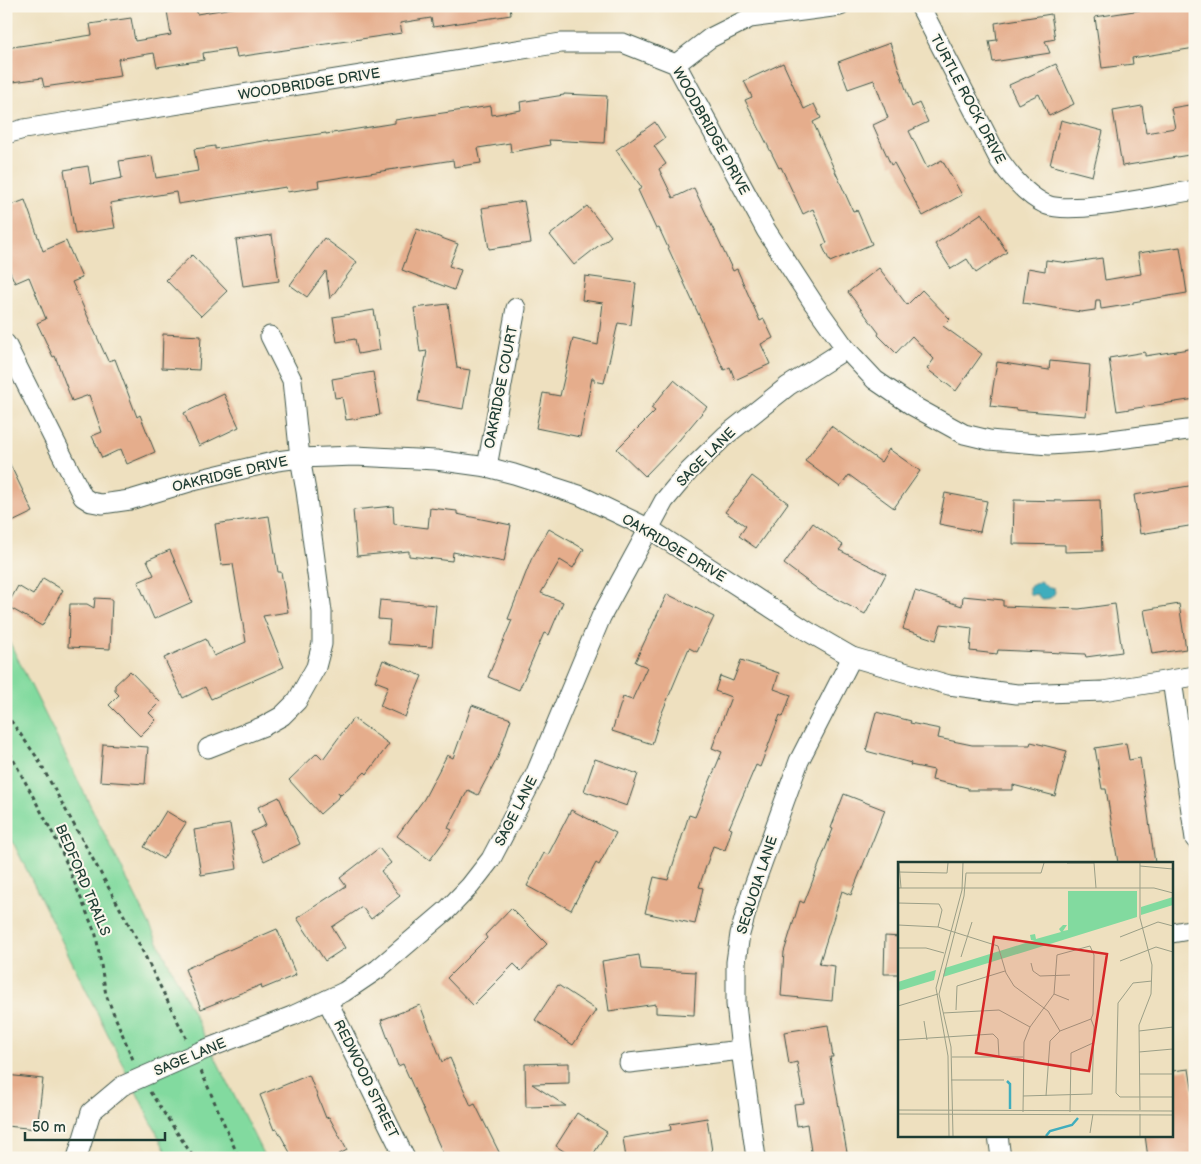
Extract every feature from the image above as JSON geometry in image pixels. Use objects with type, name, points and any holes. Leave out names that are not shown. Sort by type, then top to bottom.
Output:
[{"type":"street","points":[[676,64],[710,38],[750,18],[840,6]]},
{"type":"street","name":"TURTLE ROCK DRIVE","points":[[920,6],[1000,161],[1012,178],[1035,198],[1048,205],[1064,208],[1089,207],[1195,190]]},
{"type":"street","name":"WOODBRIDGE DRIVE","points":[[6,134],[24,128],[562,43],[623,43],[676,64],[766,230],[814,304],[846,349],[875,380],[913,406],[964,434],[989,440],[1059,444],[1096,442],[1195,429]]},
{"type":"street","name":"OAKRIDGE COURT","points":[[487,467],[516,308]]},
{"type":"street","points":[[208,748],[264,726],[282,716],[297,701],[316,667],[322,644],[322,612],[300,458],[292,380],[270,336]]},
{"type":"street","name":"OAKRIDGE DRIVE","points":[[6,344],[83,498],[91,502],[102,504],[130,500],[193,481],[268,463],[300,458],[355,456],[436,460],[487,467],[579,495],[648,528],[807,631],[852,657],[949,685],[1017,694],[1103,691],[1195,676]]},
{"type":"street","name":"SAGE LANE","points":[[77,1158],[91,1112],[122,1086],[194,1054],[292,1016],[344,992],[378,970],[446,910],[470,886],[491,859],[535,775],[600,617],[664,501],[689,472],[725,436],[788,386],[846,349]]},
{"type":"street","name":"SEQUOIA LANE","points":[[756,1158],[736,1004],[736,962],[740,934],[752,891],[799,761],[852,657]]},
{"type":"street","points":[[1172,680],[1195,838]]},
{"type":"street","points":[[1174,933],[1195,929]]},
{"type":"street","name":"REDWOOD STREET","points":[[327,1000],[404,1158]]},
{"type":"street","points":[[629,1063],[741,1050]]},
{"type":"street","points":[[998,1136],[1001,1158]]},
{"type":"path","points":[[6,714],[36,756],[128,921],[194,1054],[239,1158]]},
{"type":"path","name":"BEDFORD TRAILS","points":[[6,746],[59,845],[96,935],[106,995],[141,1077],[194,1158]]},
{"type":"green space","points":[[6,635],[265,1158],[169,1158],[6,828]]},
{"type":"water","points":[[1040,581],[1046,586],[1054,588],[1054,594],[1048,599],[1041,599],[1037,594],[1031,595],[1029,592],[1029,587]]},
{"type":"building","points":[[195,6],[197,14],[244,6],[510,6],[511,15],[433,27],[431,18],[400,23],[402,33],[237,57],[235,48],[203,53],[204,60],[157,67],[154,53],[118,59],[121,76],[44,87],[42,78],[6,83],[6,48],[92,35],[90,24],[131,18],[135,41],[171,35],[167,11]]},
{"type":"building","points":[[1167,6],[1195,6],[1195,48],[1132,58],[1133,64],[1102,68],[1095,17]]},
{"type":"building","points":[[1051,14],[1055,39],[1045,41],[1050,53],[993,62],[989,41],[997,40],[995,23]]},
{"type":"building","points":[[890,43],[912,107],[919,103],[928,122],[909,131],[927,168],[942,160],[962,195],[923,216],[894,163],[891,165],[873,125],[888,118],[874,80],[848,89],[838,62]]},
{"type":"building","points":[[783,63],[804,109],[814,104],[821,118],[813,122],[853,211],[857,210],[872,244],[830,262],[822,245],[827,243],[813,209],[803,214],[781,167],[779,168],[745,100],[752,97],[744,81]]},
{"type":"building","points":[[1056,64],[1074,104],[1049,116],[1039,94],[1018,104],[1009,85]]},
{"type":"building","points":[[564,94],[607,96],[604,143],[549,140],[550,145],[511,152],[510,143],[478,148],[481,163],[454,167],[453,160],[318,181],[319,187],[287,192],[286,187],[178,204],[176,192],[110,203],[115,228],[75,234],[64,170],[88,166],[91,184],[122,178],[119,161],[152,156],[156,178],[198,171],[194,149],[215,146],[215,149],[269,140],[326,134],[395,123],[395,120],[491,106],[492,115],[521,110],[520,102]]},
{"type":"building","points":[[1195,104],[1195,154],[1122,166],[1113,111],[1142,106],[1146,133],[1175,128],[1171,108]]},
{"type":"building","points":[[1061,120],[1103,131],[1092,176],[1050,165]]},
{"type":"building","points":[[655,122],[665,138],[654,146],[666,164],[659,169],[673,198],[694,188],[733,271],[737,269],[760,321],[764,319],[773,338],[761,344],[770,364],[735,380],[730,367],[724,370],[659,228],[656,229],[638,190],[642,188],[616,150]]},
{"type":"building","points":[[25,200],[43,251],[66,241],[82,278],[72,282],[108,361],[115,359],[137,417],[140,415],[155,452],[127,464],[121,449],[102,458],[92,436],[102,432],[89,395],[72,401],[55,356],[53,357],[37,323],[46,319],[29,277],[15,283],[6,263],[6,207]]},
{"type":"building","points":[[524,201],[531,243],[489,249],[482,208]]},
{"type":"building","points":[[587,206],[611,236],[574,265],[550,235]]},
{"type":"building","points":[[982,213],[1007,252],[976,273],[967,259],[951,269],[935,244]]},
{"type":"building","points":[[417,229],[458,244],[449,266],[461,270],[454,290],[402,270]]},
{"type":"building","points":[[272,235],[279,281],[243,286],[236,240]]},
{"type":"building","points":[[324,238],[357,262],[330,299],[326,271],[307,297],[290,285]]},
{"type":"building","points":[[1180,247],[1187,293],[1101,309],[1100,300],[1096,300],[1095,310],[1081,312],[1023,303],[1028,268],[1045,271],[1046,260],[1069,263],[1102,258],[1105,280],[1141,274],[1138,253]]},
{"type":"building","points":[[192,255],[227,291],[201,316],[166,280]]},
{"type":"building","points":[[879,268],[907,305],[922,290],[950,319],[943,326],[982,354],[956,391],[927,369],[934,359],[912,336],[896,353],[878,335],[879,333],[848,292]]},
{"type":"building","points":[[585,276],[636,283],[631,325],[618,323],[604,383],[594,381],[594,378],[592,378],[580,437],[536,428],[543,393],[560,396],[573,339],[598,345],[603,303],[582,300]]},
{"type":"building","points":[[448,304],[457,368],[470,370],[463,409],[418,401],[427,351],[420,352],[414,308]]},
{"type":"building","points":[[374,310],[380,350],[358,354],[355,339],[337,342],[333,317]]},
{"type":"building","points":[[163,334],[201,336],[199,370],[162,368]]},
{"type":"building","points":[[1195,348],[1195,399],[1117,411],[1109,358],[1145,352],[1145,356]]},
{"type":"building","points":[[1050,361],[1090,365],[1086,416],[990,406],[997,362],[1049,370]]},
{"type":"building","points":[[373,372],[380,415],[346,420],[342,397],[335,398],[332,379]]},
{"type":"building","points":[[674,380],[707,407],[675,445],[645,476],[617,449],[655,411],[651,408]]},
{"type":"building","points":[[224,394],[239,427],[199,446],[184,413]]},
{"type":"building","points":[[831,426],[881,462],[889,449],[920,471],[894,508],[849,475],[840,487],[805,461]]},
{"type":"building","points":[[6,456],[33,512],[6,525]]},
{"type":"building","points":[[752,476],[788,503],[756,548],[739,536],[746,526],[725,512]]},
{"type":"building","points":[[1195,485],[1195,525],[1140,534],[1134,495]]},
{"type":"building","points":[[945,493],[987,501],[980,532],[939,524]]},
{"type":"building","points":[[1014,500],[1100,500],[1102,551],[1065,552],[1065,545],[1013,544]]},
{"type":"building","points":[[393,506],[394,524],[428,528],[430,508],[457,511],[457,514],[511,525],[504,562],[453,552],[452,561],[409,556],[409,551],[357,556],[353,510]]},
{"type":"building","points":[[269,516],[278,572],[281,572],[288,612],[263,616],[284,667],[211,699],[205,687],[183,698],[164,658],[206,639],[214,656],[246,642],[233,564],[221,565],[215,524]]},
{"type":"building","points":[[813,523],[843,545],[839,550],[886,574],[865,614],[819,590],[784,564]]},
{"type":"building","points":[[549,529],[584,549],[573,568],[560,560],[541,593],[563,602],[549,635],[544,633],[519,690],[488,677],[512,620],[508,619],[531,560]]},
{"type":"building","points":[[170,550],[192,602],[154,619],[138,582],[154,575],[147,560]]},
{"type":"building","points":[[43,578],[63,590],[42,626],[7,606],[18,586],[33,595]]},
{"type":"building","points":[[915,591],[962,606],[963,596],[1003,600],[1003,606],[1079,609],[1115,604],[1122,652],[1086,657],[1085,654],[998,650],[997,654],[970,651],[972,628],[941,624],[936,640],[903,629]]},
{"type":"building","points":[[667,594],[714,617],[697,652],[689,648],[661,715],[652,744],[612,731],[623,697],[632,700],[647,667],[635,662]]},
{"type":"building","points":[[95,598],[112,599],[110,649],[68,647],[70,604],[87,604],[94,608]]},
{"type":"building","points":[[380,600],[436,605],[432,647],[388,644],[390,620],[378,619]]},
{"type":"building","points":[[1179,604],[1186,649],[1152,654],[1144,610]]},
{"type":"building","points":[[383,660],[422,676],[405,717],[380,706],[388,686],[375,681]]},
{"type":"building","points":[[741,660],[779,673],[774,689],[791,695],[783,717],[780,715],[760,767],[756,765],[729,828],[732,829],[725,850],[713,846],[699,887],[703,888],[695,924],[645,913],[654,877],[668,880],[689,815],[695,817],[722,752],[712,748],[731,697],[715,691],[720,676],[733,681]]},
{"type":"building","points":[[130,671],[160,702],[149,713],[156,720],[140,736],[109,705],[119,695],[115,691],[115,685]]},
{"type":"building","points":[[472,705],[511,719],[498,757],[478,795],[468,790],[448,828],[452,830],[430,860],[397,836],[424,799],[447,755],[453,758]]},
{"type":"building","points":[[876,712],[911,721],[910,723],[940,729],[938,738],[972,745],[1030,745],[1031,742],[1067,751],[1055,796],[1013,785],[1013,790],[968,790],[968,788],[932,780],[934,770],[910,765],[911,763],[866,751]]},
{"type":"building","points":[[353,718],[389,744],[367,774],[365,772],[341,795],[338,792],[340,796],[320,814],[289,780],[317,753],[323,759]]},
{"type":"building","points":[[1126,743],[1129,760],[1140,758],[1155,862],[1118,862],[1106,789],[1102,789],[1095,748]]},
{"type":"building","points":[[103,744],[148,747],[145,784],[100,781]]},
{"type":"building","points":[[595,759],[638,774],[627,806],[584,791]]},
{"type":"building","points":[[844,794],[885,810],[851,895],[842,891],[819,964],[835,966],[832,1001],[781,996],[784,952],[800,901],[804,903],[833,829],[831,828]]},
{"type":"building","points":[[279,797],[300,844],[264,861],[251,832],[266,825],[258,807]]},
{"type":"building","points":[[571,810],[616,833],[599,865],[596,863],[571,910],[527,886],[544,853],[548,855]]},
{"type":"building","points":[[166,811],[186,823],[163,859],[144,847]]},
{"type":"building","points":[[230,824],[237,869],[201,875],[194,830]]},
{"type":"building","points":[[379,848],[391,863],[381,871],[400,896],[371,919],[362,907],[332,927],[345,948],[325,961],[297,918],[346,886],[340,878]]},
{"type":"building","points":[[511,908],[547,944],[521,971],[514,964],[473,1005],[447,978],[487,938],[485,935]]},
{"type":"building","points":[[277,929],[296,975],[262,989],[261,985],[201,1009],[185,969]]},
{"type":"building","points":[[885,936],[898,937],[898,974],[884,974]]},
{"type":"building","points":[[639,955],[641,969],[696,972],[694,1015],[656,1013],[656,1004],[609,1011],[602,961]]},
{"type":"building","points":[[558,985],[596,1010],[573,1045],[535,1020]]},
{"type":"building","points":[[420,1005],[442,1062],[450,1058],[471,1106],[475,1104],[502,1158],[445,1158],[403,1064],[398,1066],[381,1020]]},
{"type":"building","points":[[828,1025],[833,1057],[830,1057],[848,1158],[812,1158],[807,1124],[797,1126],[794,1104],[804,1103],[797,1062],[789,1064],[784,1032]]},
{"type":"building","points":[[569,1063],[569,1083],[532,1084],[566,1106],[526,1107],[525,1064]]},
{"type":"building","points":[[1189,1069],[1195,1106],[1195,1156],[1184,1158],[1148,1158],[1145,1136],[1174,1136],[1174,1071]]},
{"type":"building","points":[[6,1075],[43,1079],[37,1129],[6,1126]]},
{"type":"building","points":[[309,1075],[326,1118],[329,1117],[347,1150],[332,1158],[293,1158],[277,1129],[274,1130],[260,1095]]},
{"type":"building","points":[[577,1113],[607,1132],[591,1158],[574,1158],[556,1146]]},
{"type":"building","points":[[707,1118],[713,1158],[626,1158],[623,1138],[671,1130],[670,1124]]}]
